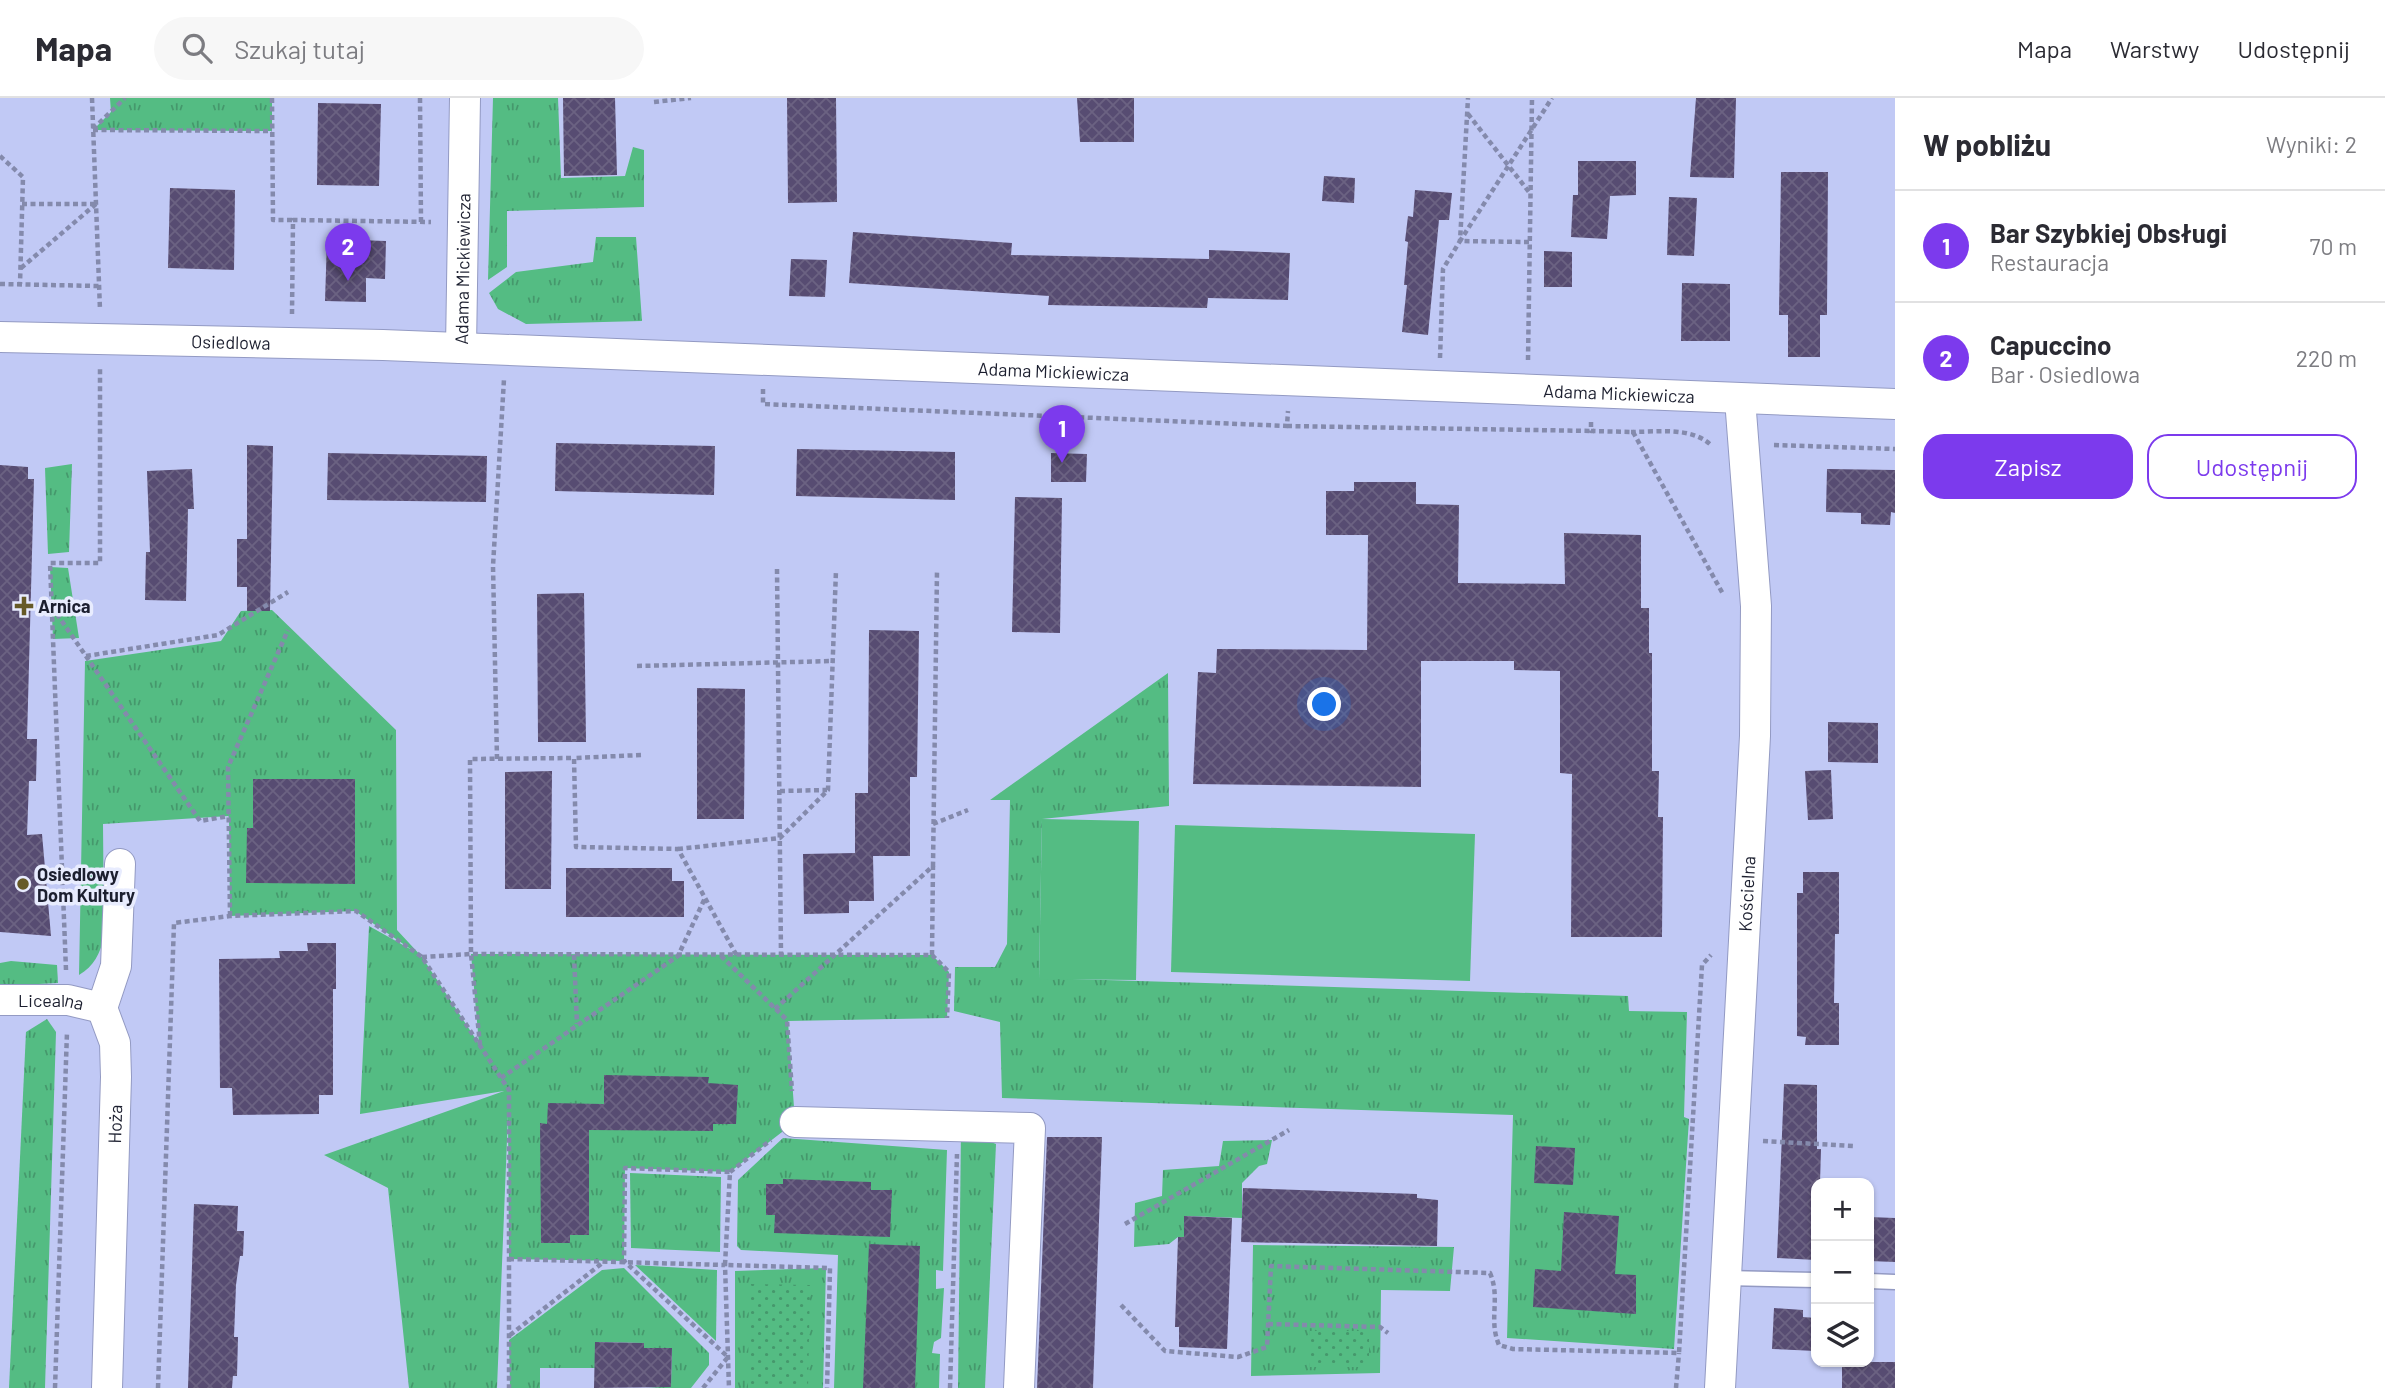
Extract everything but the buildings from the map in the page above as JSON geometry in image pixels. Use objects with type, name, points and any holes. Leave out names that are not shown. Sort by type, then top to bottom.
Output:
[{"type":"street","name":"Adama Mickiewicza","points":[[466,98],[461,348],[1895,404]]},
{"type":"street","name":"Osiedlowa","points":[[0,337],[461,348]]},
{"type":"street","name":"Kościelna","points":[[1720,1388],[1755,736],[1756,606],[1740,399]]},
{"type":"street","points":[[102,1008],[116,966],[120,864]]},
{"type":"street","name":"Licealna","points":[[0,1000],[68,1000],[102,1008]]},
{"type":"street","name":"Hoża","points":[[102,1008],[115,1043],[116,1077],[107,1388]]},
{"type":"street","points":[[794,1122],[1030,1128],[1019,1388]]},
{"type":"lane","points":[[1726,1278],[1811,1280]]},
{"type":"lane","points":[[1874,1281],[1895,1282]]},
{"type":"path","points":[[55,1388],[68,1000],[50,563],[100,563],[100,340],[92,98]]},
{"type":"path","points":[[93,130],[125,98]]},
{"type":"path","points":[[272,98],[273,220],[464,223]]},
{"type":"path","points":[[420,98],[421,222]]},
{"type":"path","points":[[654,102],[691,98]]},
{"type":"path","points":[[1460,241],[1468,98]]},
{"type":"path","points":[[1528,390],[1532,98]]},
{"type":"path","points":[[1439,387],[1443,269],[1552,98]]},
{"type":"path","points":[[1467,113],[1530,194]]},
{"type":"path","points":[[93,130],[272,131]]},
{"type":"path","points":[[0,156],[23,177],[20,285]]},
{"type":"path","points":[[22,204],[96,204]]},
{"type":"path","points":[[20,269],[96,204]]},
{"type":"path","points":[[292,342],[293,220]]},
{"type":"path","points":[[1460,241],[1529,242]]},
{"type":"path","points":[[0,284],[99,286]]},
{"type":"path","points":[[497,759],[493,566],[504,373]]},
{"type":"path","points":[[1287,426],[1292,382]]},
{"type":"path","points":[[750,385],[764,386],[763,404],[1287,426],[1685,433],[1700,437],[1715,451],[1745,451]]},
{"type":"path","points":[[1590,394],[1591,431]]},
{"type":"path","points":[[1633,432],[1723,595],[1723,608]]},
{"type":"path","points":[[778,569],[781,955]]},
{"type":"path","points":[[574,758],[576,847],[678,849],[780,838],[828,790],[836,570]]},
{"type":"path","points":[[937,571],[932,955],[948,972],[947,1018]]},
{"type":"path","points":[[86,656],[218,635],[288,592]]},
{"type":"path","points":[[52,607],[200,821],[229,816]]},
{"type":"path","points":[[229,916],[229,766],[288,630]]},
{"type":"path","points":[[637,666],[833,661]]},
{"type":"path","points":[[480,1045],[471,954],[470,759],[641,755]]},
{"type":"path","points":[[780,792],[828,790]]},
{"type":"path","points":[[933,824],[968,810]]},
{"type":"path","points":[[678,849],[737,956]]},
{"type":"path","points":[[775,1009],[933,866]]},
{"type":"path","points":[[501,1077],[678,956],[705,898]]},
{"type":"path","points":[[158,1388],[174,923],[229,916],[356,911],[422,957],[509,1090],[509,1388]]},
{"type":"path","points":[[1676,1388],[1702,965],[1714,948]]},
{"type":"path","points":[[422,957],[471,954],[932,955]]},
{"type":"path","points":[[574,956],[577,1025]]},
{"type":"path","points":[[721,956],[788,1020],[794,1122],[730,1172],[625,1168],[624,1261],[728,1357]]},
{"type":"path","points":[[950,1388],[958,1126]]},
{"type":"path","points":[[1125,1224],[1289,1130]]},
{"type":"path","points":[[1734,1139],[1853,1146]]},
{"type":"path","points":[[729,1388],[725,1265],[730,1172]]},
{"type":"path","points":[[509,1259],[830,1268],[827,1388]]},
{"type":"path","points":[[509,1335],[606,1261]]},
{"type":"path","points":[[1121,1305],[1165,1351],[1238,1357],[1267,1347],[1270,1266],[1490,1273],[1497,1289],[1493,1331],[1499,1345],[1513,1349],[1679,1353]]},
{"type":"path","points":[[1268,1324],[1380,1328],[1388,1333]]},
{"type":"path","points":[[703,1388],[728,1357]]},
{"type":"green space","points":[[110,98],[272,98],[272,131],[93,130],[111,112]]},
{"type":"green space","points":[[493,98],[558,98],[561,178],[625,176],[633,147],[644,150],[644,207],[507,211],[507,267],[488,280]]},
{"type":"green space","points":[[596,237],[636,237],[642,321],[526,324],[498,309],[489,293],[516,272],[593,262]]},
{"type":"green space","points":[[72,464],[69,552],[48,554],[45,468]]},
{"type":"green space","points":[[50,567],[68,568],[79,638],[53,639]]},
{"type":"green space","points":[[272,610],[396,730],[397,930],[422,957],[479,1044],[471,954],[932,955],[949,972],[947,1018],[788,1021],[795,1122],[730,1172],[625,1168],[624,1261],[509,1259],[508,1115],[497,1388],[409,1388],[388,1188],[324,1155],[504,1091],[360,1114],[369,926],[412,950],[355,911],[230,916],[229,816],[103,824],[104,937],[96,959],[79,975],[85,661],[221,641],[241,611]]},
{"type":"green space","points":[[1168,673],[1169,806],[1042,819],[1039,978],[1628,996],[1629,1011],[1687,1012],[1684,1117],[1689,1119],[1674,1349],[1507,1338],[1513,1115],[1002,1098],[1000,1022],[954,1011],[955,967],[995,967],[1007,944],[1010,800],[990,800]]},
{"type":"green space","points":[[1042,819],[1139,821],[1136,980],[1039,979]]},
{"type":"green space","points":[[1175,825],[1475,834],[1470,981],[1171,972]]},
{"type":"green space","points":[[11,961],[57,965],[58,983],[0,986],[0,963]]},
{"type":"green space","points":[[47,1019],[56,1032],[45,1388],[9,1388],[26,1032]]},
{"type":"green space","points":[[961,1130],[996,1144],[985,1388],[958,1388]]},
{"type":"green space","points":[[783,1138],[947,1150],[943,1271],[936,1270],[936,1289],[944,1288],[941,1338],[934,1342],[932,1353],[940,1354],[939,1388],[834,1388],[838,1255],[741,1250],[737,1246],[738,1180]]},
{"type":"green space","points":[[1272,1140],[1267,1164],[1259,1166],[1242,1183],[1242,1218],[1184,1216],[1184,1237],[1178,1237],[1169,1244],[1134,1247],[1135,1203],[1162,1196],[1163,1170],[1219,1166],[1223,1141]]},
{"type":"green space","points":[[630,1173],[721,1177],[720,1252],[631,1248]]},
{"type":"green space","points":[[1253,1245],[1454,1247],[1450,1291],[1381,1290],[1380,1373],[1251,1376]]},
{"type":"green space","points":[[635,1265],[717,1270],[716,1341]]},
{"type":"green space","points":[[624,1268],[709,1353],[709,1365],[691,1388],[648,1388],[671,1386],[672,1349],[644,1348],[644,1343],[596,1342],[595,1368],[540,1368],[540,1388],[510,1388],[509,1340],[602,1270]]},
{"type":"green space","points":[[826,1268],[823,1388],[735,1388],[735,1271]]},
{"type":"green space","points":[[749,1284],[810,1285],[808,1388],[748,1388]]},
{"type":"green space","points":[[1310,1331],[1369,1331],[1369,1367],[1310,1367]]},
{"type":"place","name":"Capuccino","points":[[348,281]]},
{"type":"place","name":"Bar Szybkiej Obsługi","points":[[1062,463]]},
{"type":"place","name":"Arnica","points":[[24,606]]},
{"type":"place","name":"Osiedlowy Dom Kultury","points":[[23,884]]}]
